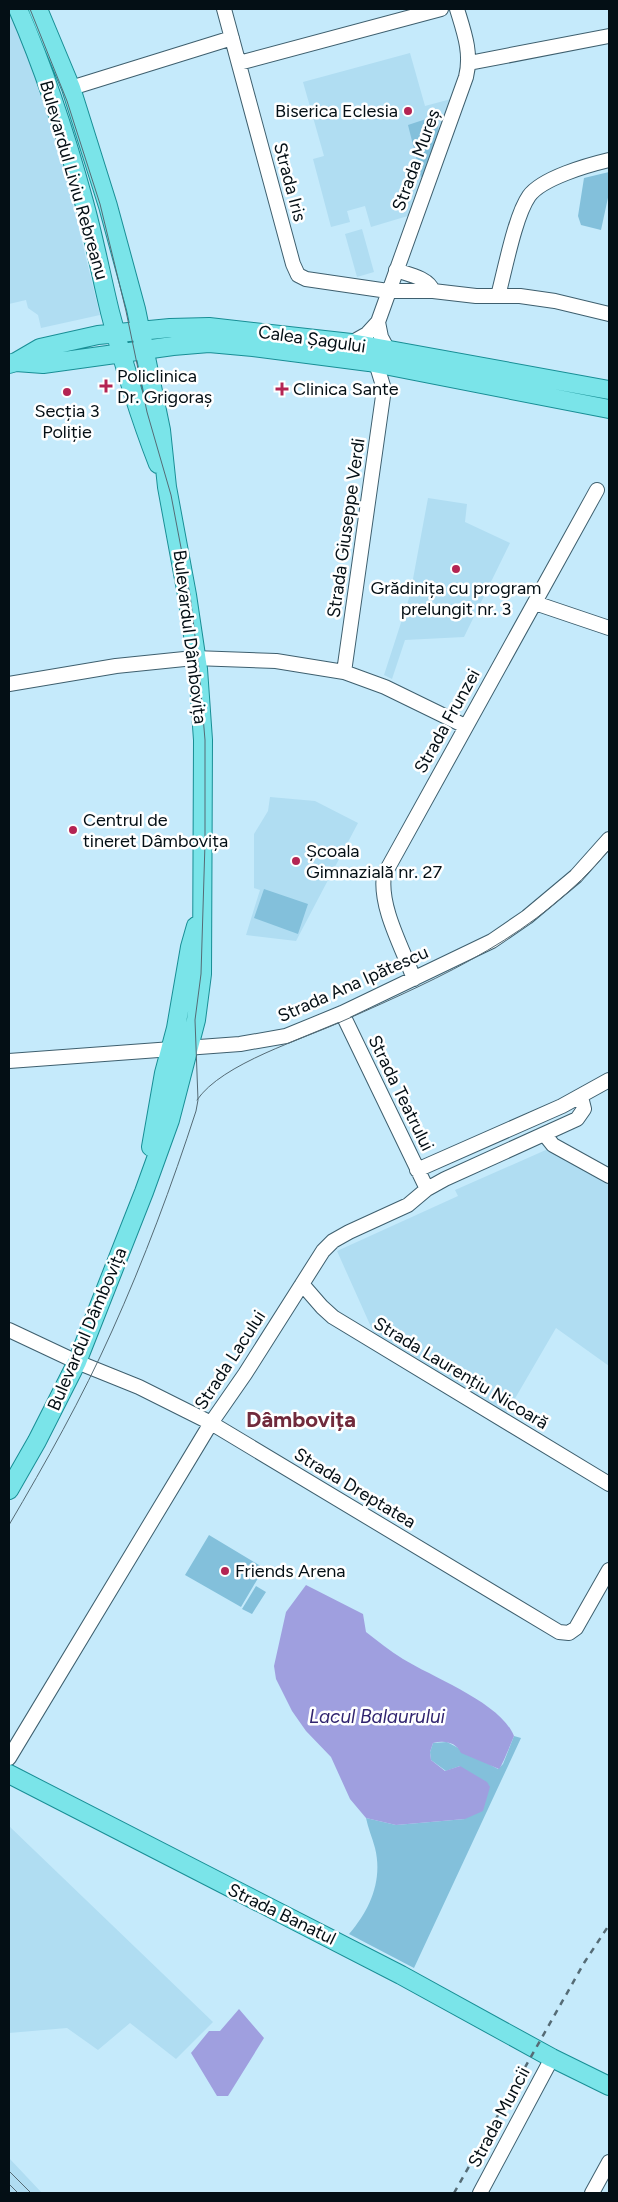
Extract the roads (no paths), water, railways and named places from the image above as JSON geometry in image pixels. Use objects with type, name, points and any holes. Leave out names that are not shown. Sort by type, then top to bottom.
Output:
[{"type":"main road","name":"Bulevardul Liviu Rebreanu","points":[[18,9],[34,46],[61,121],[122,354]]},
{"type":"main road","name":"Bulevardul Liviu Rebreanu","points":[[38,9],[70,88],[108,206],[144,350]]},
{"type":"main road","name":"Calea Șagului","points":[[12,363],[40,348],[98,335],[170,328],[234,329],[388,350],[609,390]]},
{"type":"main road","name":"Calea Șagului","points":[[12,363],[43,364],[209,343],[376,363],[609,409]]},
{"type":"main road","name":"Bulevardul Dâmbovița","points":[[9,1490],[77,1362],[144,1192],[170,1120],[196,1020],[202,974],[203,740],[196,658],[187,595],[167,487],[161,430],[144,350]]},
{"type":"main road","name":"Bulevardul Dâmbovița","points":[[122,354],[146,434],[167,487]]},
{"type":"main road","name":"Bulevardul Dâmbovița","points":[[144,1192],[164,1073],[176,1028],[190,947],[201,908]]},
{"type":"main road","name":"Strada Banatul","points":[[9,1774],[386,1966],[552,2058],[609,2086]]},
{"type":"street","name":"Strada Iris","points":[[224,9],[296,271],[306,279],[388,291],[433,291],[476,296],[538,298],[609,314]]},
{"type":"street","points":[[239,63],[441,9]]},
{"type":"street","name":"Strada Mureș","points":[[378,322],[469,63],[469,50],[457,9]]},
{"type":"street","points":[[469,63],[609,36]]},
{"type":"street","points":[[70,88],[232,38]]},
{"type":"street","points":[[498,296],[522,209],[530,195],[549,181],[584,167],[609,160]]},
{"type":"street","points":[[396,270],[426,281],[431,285],[433,291]]},
{"type":"street","points":[[351,344],[367,334],[378,322]]},
{"type":"street","points":[[378,322],[381,337],[388,350]]},
{"type":"street","name":"Strada Giuseppe Verdi","points":[[344,672],[384,389],[376,363]]},
{"type":"street","name":"Strada Giuseppe Verdi","points":[[384,389],[400,368]]},
{"type":"street","name":"Strada Frunzei","points":[[414,979],[387,908],[382,887],[384,875],[597,490]]},
{"type":"street","points":[[535,603],[609,628]]},
{"type":"street","points":[[9,684],[116,666],[196,658],[276,661],[344,672],[385,687],[465,726]]},
{"type":"street","name":"Strada Ana Ipătescu","points":[[9,1061],[271,1040],[342,1013],[492,940],[527,917],[576,876],[609,839]]},
{"type":"street","name":"Strada Teatrului","points":[[342,1013],[427,1189]]},
{"type":"street","points":[[417,1170],[562,1106],[609,1080]]},
{"type":"street","name":"Strada Lacului","points":[[9,1758],[211,1423],[319,1256],[333,1241],[408,1205],[427,1189],[577,1119],[584,1110],[581,1097]]},
{"type":"street","points":[[545,1135],[553,1145],[609,1176]]},
{"type":"street","name":"Strada Laurențiu Nicoară","points":[[302,1284],[322,1307],[341,1322],[609,1484]]},
{"type":"street","name":"Strada Dreptatea","points":[[9,1330],[77,1362],[139,1387],[211,1423],[559,1632],[569,1633],[576,1628],[609,1570]]},
{"type":"street","name":"Strada Muncii","points":[[480,2193],[552,2058]]},
{"type":"street","points":[[592,2193],[609,2162]]},
{"type":"water","name":"Lacul Balaurului","points":[[306,1585],[363,1614],[366,1632],[403,1659],[481,1702],[507,1724],[514,1736],[499,1769],[461,1753],[456,1746],[449,1743],[433,1743],[430,1752],[431,1760],[445,1771],[460,1766],[487,1782],[490,1787],[483,1811],[465,1819],[396,1825],[366,1818],[350,1799],[331,1757],[306,1731],[292,1711],[276,1679],[274,1666],[286,1612]]},
{"type":"water","points":[[239,2009],[264,2038],[228,2096],[217,2096],[191,2053],[209,2031],[220,2031]]},
{"type":"tram line","points":[[9,1525],[63,1430],[112,1331],[157,1222],[196,1111],[198,1100],[195,1020],[201,974],[205,843],[205,740],[199,669],[190,595],[171,495],[147,412],[126,311],[100,204],[67,101],[30,9]]},
{"type":"tram line","points":[[197,1100],[209,1087],[244,1063],[418,987],[520,930],[552,906],[581,880],[609,850]]},
{"type":"tram line","points":[[9,2171],[31,2193]]},
{"type":"tram line","points":[[9,2184],[18,2193]]},
{"type":"railway","points":[[454,2193],[584,1963],[609,1925]]},
{"type":"place","name":"Biserica Eclesia","points":[[408,111]]},
{"type":"place","name":"Policlinica Dr. Grigoraș","points":[[106,386]]},
{"type":"place","name":"Clinica Sante","points":[[282,389]]},
{"type":"place","name":"Secția 3 Poliție","points":[[67,392]]},
{"type":"place","name":"Grădinița cu program prelungit nr. 3","points":[[456,569]]},
{"type":"place","name":"Centrul de tineret Dâmbovița","points":[[73,830]]},
{"type":"place","name":"Școala Gimnazială nr. 27","points":[[296,861]]},
{"type":"place","name":"Friends Arena","points":[[225,1571]]},
{"type":"district","name":"Dâmbovița","points":[[301,1419]]}]
